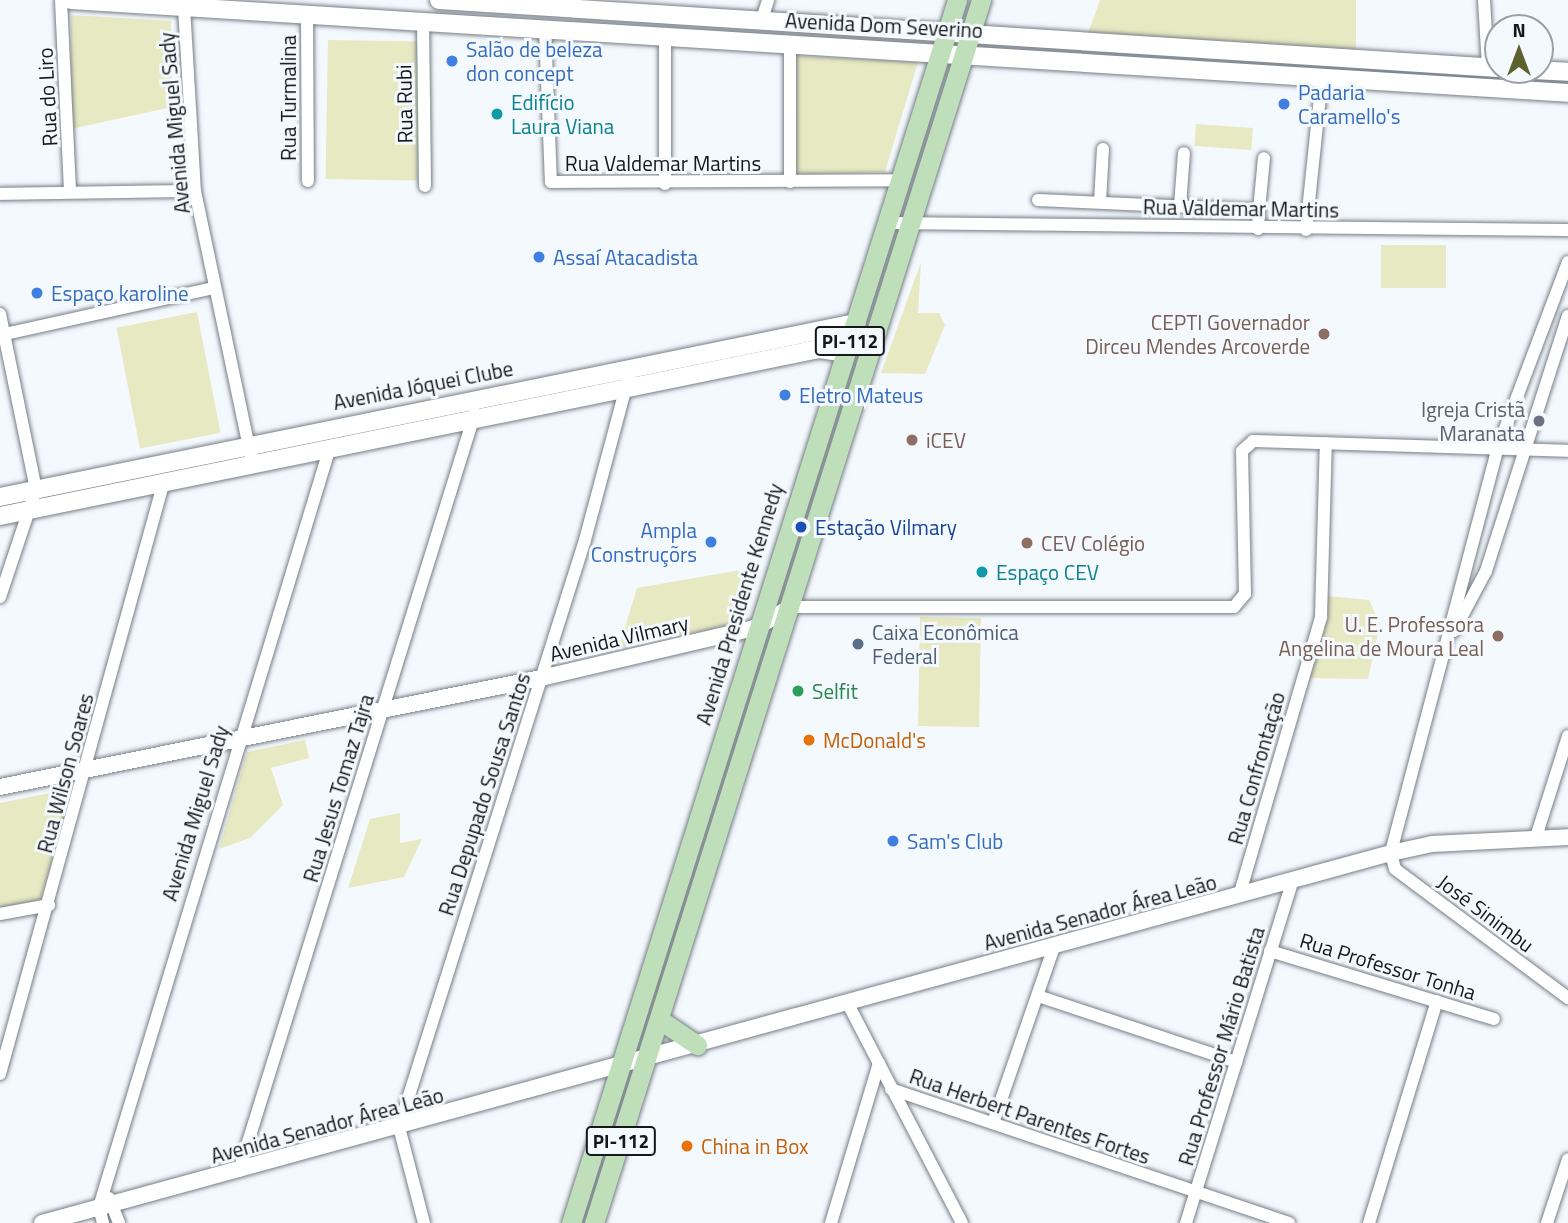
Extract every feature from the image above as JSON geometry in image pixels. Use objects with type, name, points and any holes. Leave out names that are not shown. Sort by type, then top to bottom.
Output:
[{"type":"main road","name":"Avenida Dom Severino","points":[[71,0],[790,43],[944,44],[1484,68]]},
{"type":"main road","name":"Avenida Dom Severino","points":[[439,0],[581,5],[761,22],[944,44]]},
{"type":"main road","name":"Avenida Presidente Kennedy","points":[[571,1223],[622,1067],[755,628],[856,323],[957,0]]},
{"type":"main road","name":"PI-112","points":[[594,1223],[914,220],[981,0]]},
{"type":"main road","name":"Avenida Dom Severino","points":[[966,45],[1322,77],[1568,93]]},
{"type":"main road","name":"Avenida Jóquei Clube","points":[[0,497],[248,442],[856,323]]},
{"type":"main road","name":"Avenida Jóquei Clube","points":[[0,516],[252,462],[827,348],[846,353]]},
{"type":"main road","points":[[660,1020],[697,1045]]},
{"type":"street","name":"Rua do Liro","points":[[61,0],[70,192]]},
{"type":"street","points":[[761,22],[768,0]]},
{"type":"street","name":"Avenida Miguel Sady","points":[[184,7],[195,191],[252,462]]},
{"type":"street","name":"Rua Turmalina","points":[[307,14],[308,181]]},
{"type":"street","name":"Rua Rubi","points":[[423,21],[425,186]]},
{"type":"street","name":"Rua Valdemar Martins","points":[[545,28],[551,183],[901,180]]},
{"type":"street","points":[[665,36],[665,184]]},
{"type":"street","points":[[790,43],[790,182]]},
{"type":"street","points":[[1306,230],[1322,77]]},
{"type":"street","points":[[1100,202],[1103,149]]},
{"type":"street","points":[[1180,206],[1184,153]]},
{"type":"street","points":[[1258,229],[1264,158]]},
{"type":"street","points":[[0,194],[195,191]]},
{"type":"street","points":[[1038,200],[1259,210]]},
{"type":"street","name":"Rua Valdemar Martins","points":[[888,223],[914,220],[1306,230],[1568,230]]},
{"type":"street","points":[[1391,853],[1452,634],[1461,572],[1498,447],[1568,262]]},
{"type":"street","points":[[2,335],[214,288]]},
{"type":"street","points":[[0,314],[2,335],[36,489],[0,597]]},
{"type":"street","points":[[1452,634],[1486,571],[1568,316]]},
{"type":"street","name":"Rua Depupado Sousa Santos","points":[[399,1127],[541,678],[631,368]]},
{"type":"street","name":"Rua Jesus Tomaz Tajra","points":[[239,1171],[475,418],[476,399]]},
{"type":"street","points":[[791,607],[1231,607],[1245,594],[1242,451],[1253,441],[1568,451]]},
{"type":"street","name":"Rua Confrontação","points":[[1239,896],[1321,617],[1326,443]]},
{"type":"street","name":"Avenida Miguel Sady","points":[[105,1207],[236,743],[330,447]]},
{"type":"street","name":"Rua Wilson Soares","points":[[0,1074],[87,770],[164,481]]},
{"type":"street","name":"Avenida Vilmary","points":[[0,787],[236,743],[541,678],[755,628],[791,607]]},
{"type":"street","points":[[1536,837],[1568,736]]},
{"type":"street","name":"Avenida Senador Área Leão","points":[[42,1223],[622,1067],[1391,853],[1536,837],[1568,837]]},
{"type":"street","name":"José Sinimbu","points":[[1391,853],[1395,869],[1568,998]]},
{"type":"street","name":"Rua Professor Mário Batista","points":[[1186,1223],[1293,880]]},
{"type":"street","points":[[0,914],[49,905]]},
{"type":"street","points":[[993,1123],[1054,947]]},
{"type":"street","name":"Rua Professor Tonha","points":[[1270,951],[1494,1019]]},
{"type":"street","points":[[1038,996],[1236,1062]]},
{"type":"street","points":[[1369,1223],[1437,1001]]},
{"type":"street","points":[[848,1004],[962,1223]]},
{"type":"street","points":[[831,1223],[879,1063]]},
{"type":"street","name":"Rua Herbert Parentes Fortes","points":[[891,1089],[1195,1194],[1289,1223]]},
{"type":"street","points":[[399,1127],[424,1223]]},
{"type":"street","points":[[1547,1223],[1568,1159]]},
{"type":"street","points":[[105,1207],[119,1223]]},
{"type":"green space","points":[[1100,0],[1356,0],[1356,53],[1087,36]]},
{"type":"green space","points":[[71,15],[171,21],[172,107],[71,129]]},
{"type":"green space","points":[[328,40],[420,42],[418,181],[326,179]]},
{"type":"green space","points":[[797,56],[918,62],[885,172],[795,175]]},
{"type":"green space","points":[[1196,124],[1253,128],[1251,150],[1194,146]]},
{"type":"green space","points":[[1381,245],[1446,245],[1446,288],[1381,288]]},
{"type":"green space","points":[[921,262],[918,313],[939,313],[945,325],[925,374],[881,373]]},
{"type":"green space","points":[[197,312],[220,433],[140,448],[117,328]]},
{"type":"green space","points":[[752,568],[734,625],[619,647],[637,588]]},
{"type":"green space","points":[[1328,596],[1369,600],[1380,624],[1368,679],[1309,678]]},
{"type":"green space","points":[[920,617],[981,618],[979,727],[918,726]]},
{"type":"green space","points":[[305,740],[309,758],[271,768],[283,805],[250,838],[219,849],[247,752]]},
{"type":"green space","points":[[75,788],[40,901],[0,909],[0,803]]},
{"type":"green space","points":[[400,813],[400,843],[422,839],[404,877],[348,888],[370,819]]},
{"type":"place","name":"Salão de beleza don concept","points":[[452,61]]},
{"type":"place","name":"Padaria Caramello's","points":[[1284,104]]},
{"type":"place","name":"Edifício Laura Viana","points":[[497,114]]},
{"type":"place","name":"Assaí Atacadista","points":[[539,257]]},
{"type":"place","name":"Espaço karoline","points":[[37,293]]},
{"type":"place","name":"CEPTI Governador Dirceu Mendes Arcoverde","points":[[1324,334]]},
{"type":"place","name":"Eletro Mateus","points":[[785,395]]},
{"type":"place","name":"Igreja Cristã Maranata","points":[[1539,421]]},
{"type":"place","name":"iCEV","points":[[912,440]]},
{"type":"place","name":"Estação Vilmary","points":[[801,527]]},
{"type":"place","name":"Ampla Construçõrs","points":[[711,542]]},
{"type":"place","name":"CEV Colégio","points":[[1027,543]]},
{"type":"place","name":"Espaço CEV","points":[[982,572]]},
{"type":"place","name":"U. E. Professora Angelina de Moura Leal","points":[[1498,636]]},
{"type":"place","name":"Caixa Econômica Federal","points":[[858,644]]},
{"type":"place","name":"Selfit","points":[[798,691]]},
{"type":"place","name":"McDonald's","points":[[809,740]]},
{"type":"place","name":"Sam's Club","points":[[893,841]]},
{"type":"place","name":"China in Box","points":[[687,1146]]}]
